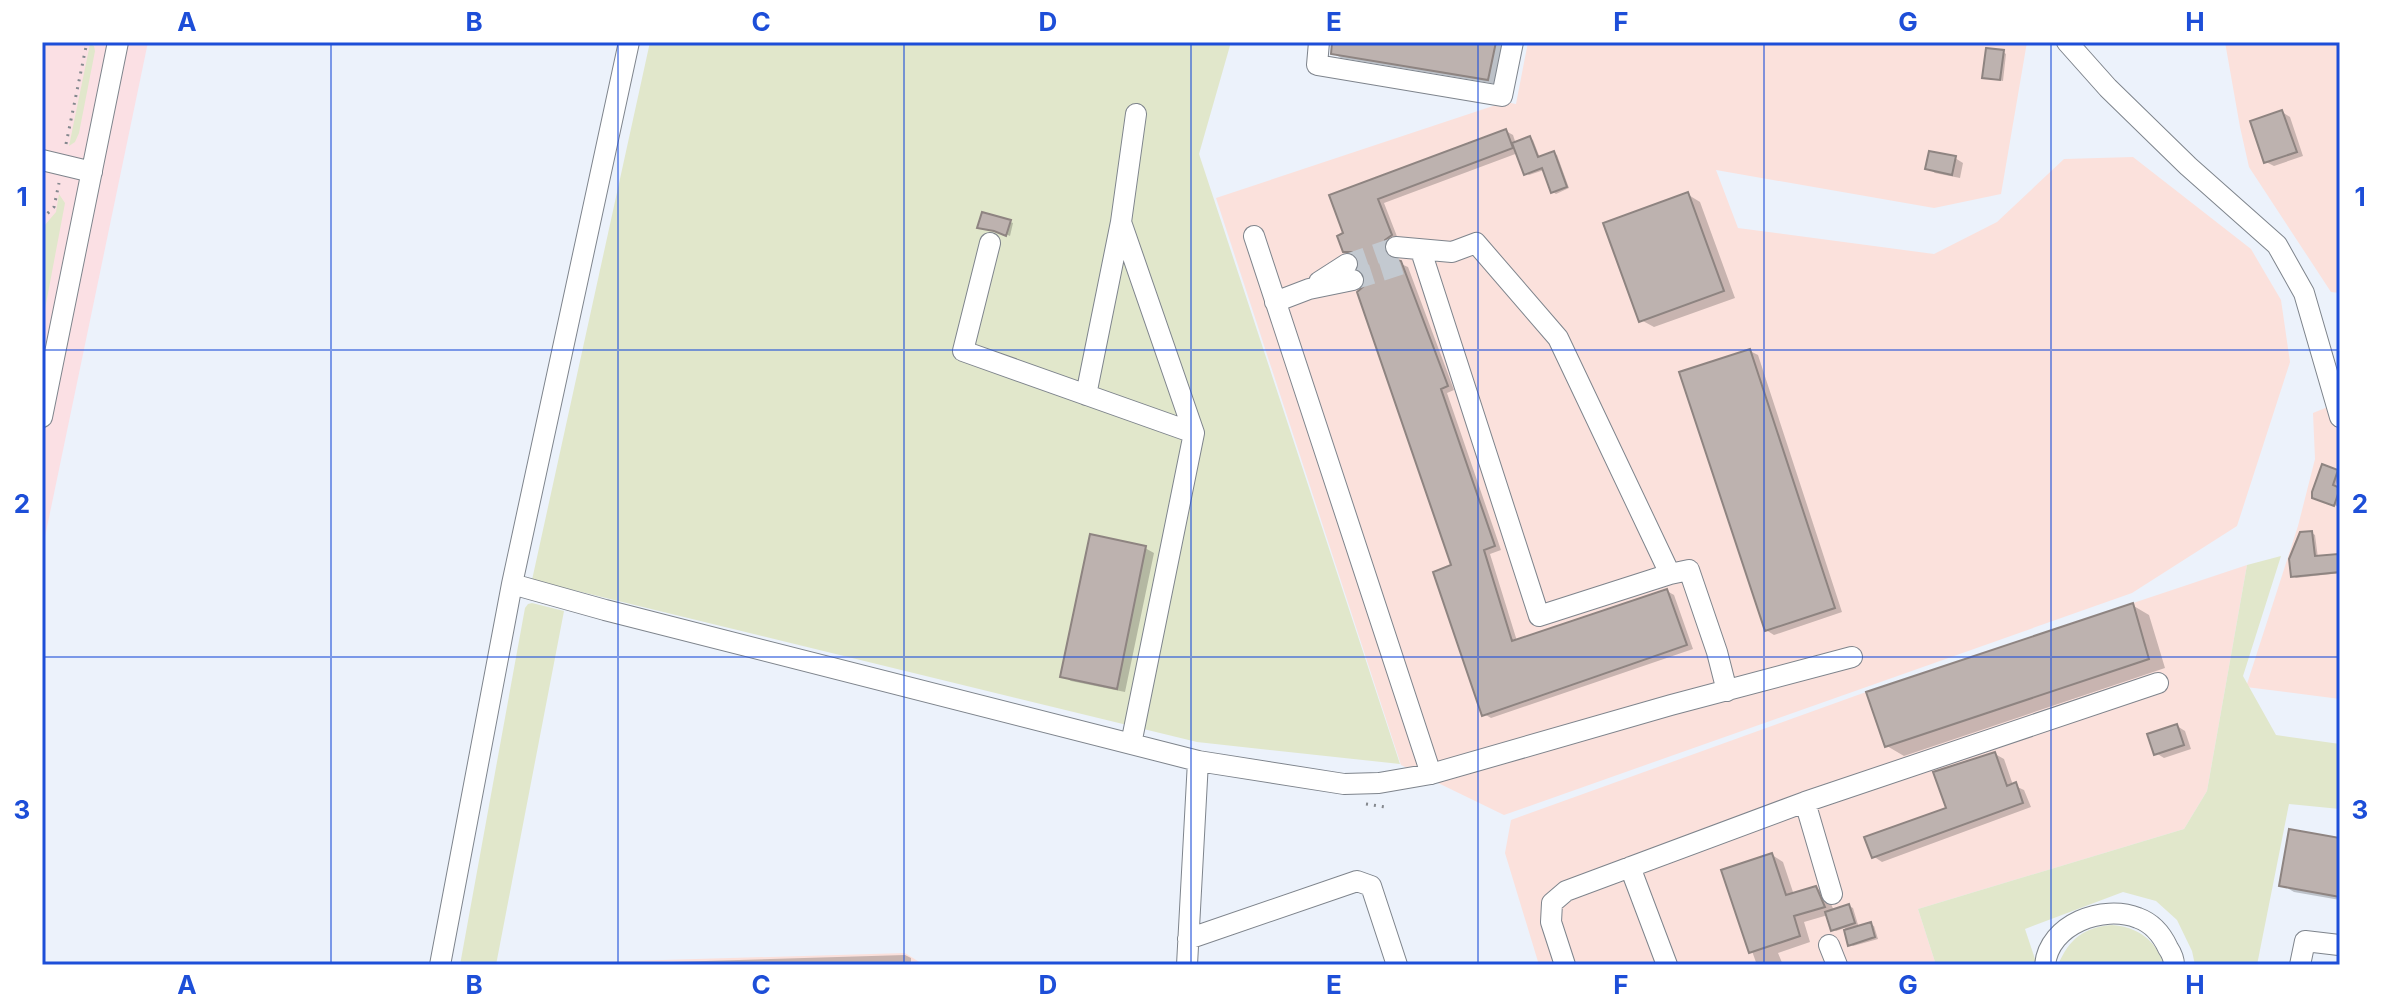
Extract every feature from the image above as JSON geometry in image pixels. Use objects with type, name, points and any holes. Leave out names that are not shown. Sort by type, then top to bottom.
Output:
[{"type":"street","points":[[42,417],[44,394],[118,42]]},
{"type":"street","points":[[440,965],[512,584],[629,42]]},
{"type":"street","points":[[1319,42],[1317,65],[1502,96],[1513,42]]},
{"type":"street","points":[[2067,42],[2108,88],[2188,166],[2277,245],[2304,293],[2340,417]]},
{"type":"street","points":[[1086,395],[1121,222],[1136,114]]},
{"type":"street","points":[[52,163],[92,172]]},
{"type":"street","points":[[1121,222],[1194,433],[1131,744]]},
{"type":"street","points":[[1254,236],[1431,774]]},
{"type":"street","points":[[990,243],[963,351],[1194,433]]},
{"type":"street","points":[[1399,255],[1421,251],[1452,252],[1476,243],[1558,338],[1670,574]]},
{"type":"street","points":[[1421,251],[1539,616],[1689,570],[1727,691]]},
{"type":"street","points":[[1275,302],[1350,272]]},
{"type":"street","points":[[512,584],[1198,761],[1344,784],[1379,783],[1431,774],[1852,657]]},
{"type":"street","points":[[1565,965],[1551,922],[1552,903],[1566,891],[1805,802],[2158,683]]},
{"type":"street","points":[[1187,965],[1198,761]]},
{"type":"street","points":[[1805,802],[1832,894]]},
{"type":"street","points":[[1630,867],[1667,965]]},
{"type":"street","points":[[1188,939],[1357,881],[1371,886],[1397,965]]},
{"type":"street","points":[[2045,965],[2050,947],[2060,935],[2073,924],[2105,913],[2126,914],[2141,919],[2161,935],[2175,960],[2174,965]]},
{"type":"street","points":[[2300,965],[2305,941],[2339,945]]},
{"type":"street","points":[[1829,945],[1837,965]]},
{"type":"path","points":[[42,219],[54,207],[52,163],[87,42]]},
{"type":"path","points":[[1353,803],[1385,807]]},
{"type":"shaded area","points":[[42,42],[148,42],[42,551]]},
{"type":"shaded area","points":[[1528,42],[2027,42],[2001,194],[1934,208],[1716,170],[1738,228],[1934,254],[1997,222],[2064,159],[2133,157],[2251,249],[2281,300],[2290,362],[2237,526],[2132,593],[1504,815],[1401,765],[1216,198],[1505,102],[1516,104]]},
{"type":"shaded area","points":[[2225,42],[2340,42],[2340,293],[2331,292],[2249,167]]},
{"type":"shaded area","points":[[2340,402],[2340,699],[2246,687],[2298,526],[2315,459],[2313,413]]},
{"type":"shaded area","points":[[2247,565],[2207,791],[2184,829],[1918,909],[1936,965],[1539,965],[1505,853],[1511,820],[1866,692]]},
{"type":"shaded area","points":[[905,953],[924,965],[520,965],[561,963]]},
{"type":"green space","points":[[650,42],[1231,42],[1199,154],[1400,764],[1197,742],[532,580]]},
{"type":"green space","points":[[90,44],[95,51],[79,133],[69,146]]},
{"type":"green space","points":[[59,194],[65,203],[42,325],[42,235],[44,226],[56,212]]},
{"type":"green space","points":[[2281,556],[2243,676],[2276,735],[2340,744],[2340,809],[2289,804],[2257,965],[2195,965],[2192,951],[2177,920],[2156,901],[2123,892],[2025,929],[2037,965],[1936,965],[1918,909],[2184,829],[2207,791],[2247,565]]},
{"type":"green space","points":[[532,603],[564,611],[496,965],[460,965],[525,608]]},
{"type":"green space","points":[[2112,925],[2145,936],[2156,948],[2164,965],[2058,965],[2067,948],[2079,936],[2093,928]]},
{"type":"building","points":[[1332,42],[1496,42],[1488,80],[1331,54]]},
{"type":"building","points":[[1986,48],[2004,50],[2000,80],[1982,78]]},
{"type":"building","points":[[2282,110],[2297,152],[2264,163],[2250,121]]},
{"type":"building","points":[[1506,129],[1513,148],[1378,199],[1392,235],[1385,240],[1384,252],[1389,258],[1401,261],[1448,386],[1441,389],[1495,546],[1484,550],[1512,641],[1667,589],[1687,645],[1482,716],[1433,572],[1451,565],[1357,292],[1365,285],[1365,277],[1359,269],[1357,256],[1352,252],[1343,252],[1337,236],[1343,233],[1329,195]]},
{"type":"building","points":[[1530,136],[1538,157],[1554,151],[1567,187],[1551,193],[1542,168],[1524,175],[1512,143]]},
{"type":"building","points":[[1929,151],[1956,156],[1952,175],[1925,169]]},
{"type":"building","points":[[1688,192],[1724,291],[1639,322],[1603,223]]},
{"type":"building","points":[[982,212],[1011,220],[1006,236],[977,228]]},
{"type":"building","points":[[1750,349],[1835,608],[1765,631],[1679,372]]},
{"type":"building","points":[[2322,464],[2338,470],[2333,485],[2340,488],[2334,506],[2312,498]]},
{"type":"building","points":[[2312,531],[2315,556],[2338,554],[2340,572],[2291,577],[2289,559],[2300,532]]},
{"type":"building","points":[[1090,534],[1146,546],[1117,689],[1060,677]]},
{"type":"building","points":[[2133,603],[2149,659],[1885,747],[1866,692]]},
{"type":"building","points":[[2177,724],[2184,745],[2154,755],[2147,734]]},
{"type":"building","points":[[1995,752],[2007,786],[2016,782],[2023,803],[1872,858],[1864,837],[1946,808],[1933,772]]},
{"type":"building","points":[[2289,829],[2340,838],[2340,897],[2279,886]]},
{"type":"building","points":[[1772,853],[1786,895],[1816,886],[1825,907],[1794,916],[1800,936],[1749,953],[1721,870]]},
{"type":"building","points":[[1849,904],[1855,923],[1831,931],[1825,912]]},
{"type":"building","points":[[1871,922],[1875,937],[1848,946],[1844,930]]},
{"type":"tunnel","points":[[1347,264],[1396,247]]},
{"type":"tunnel","points":[[1353,280],[1403,264]]}]
